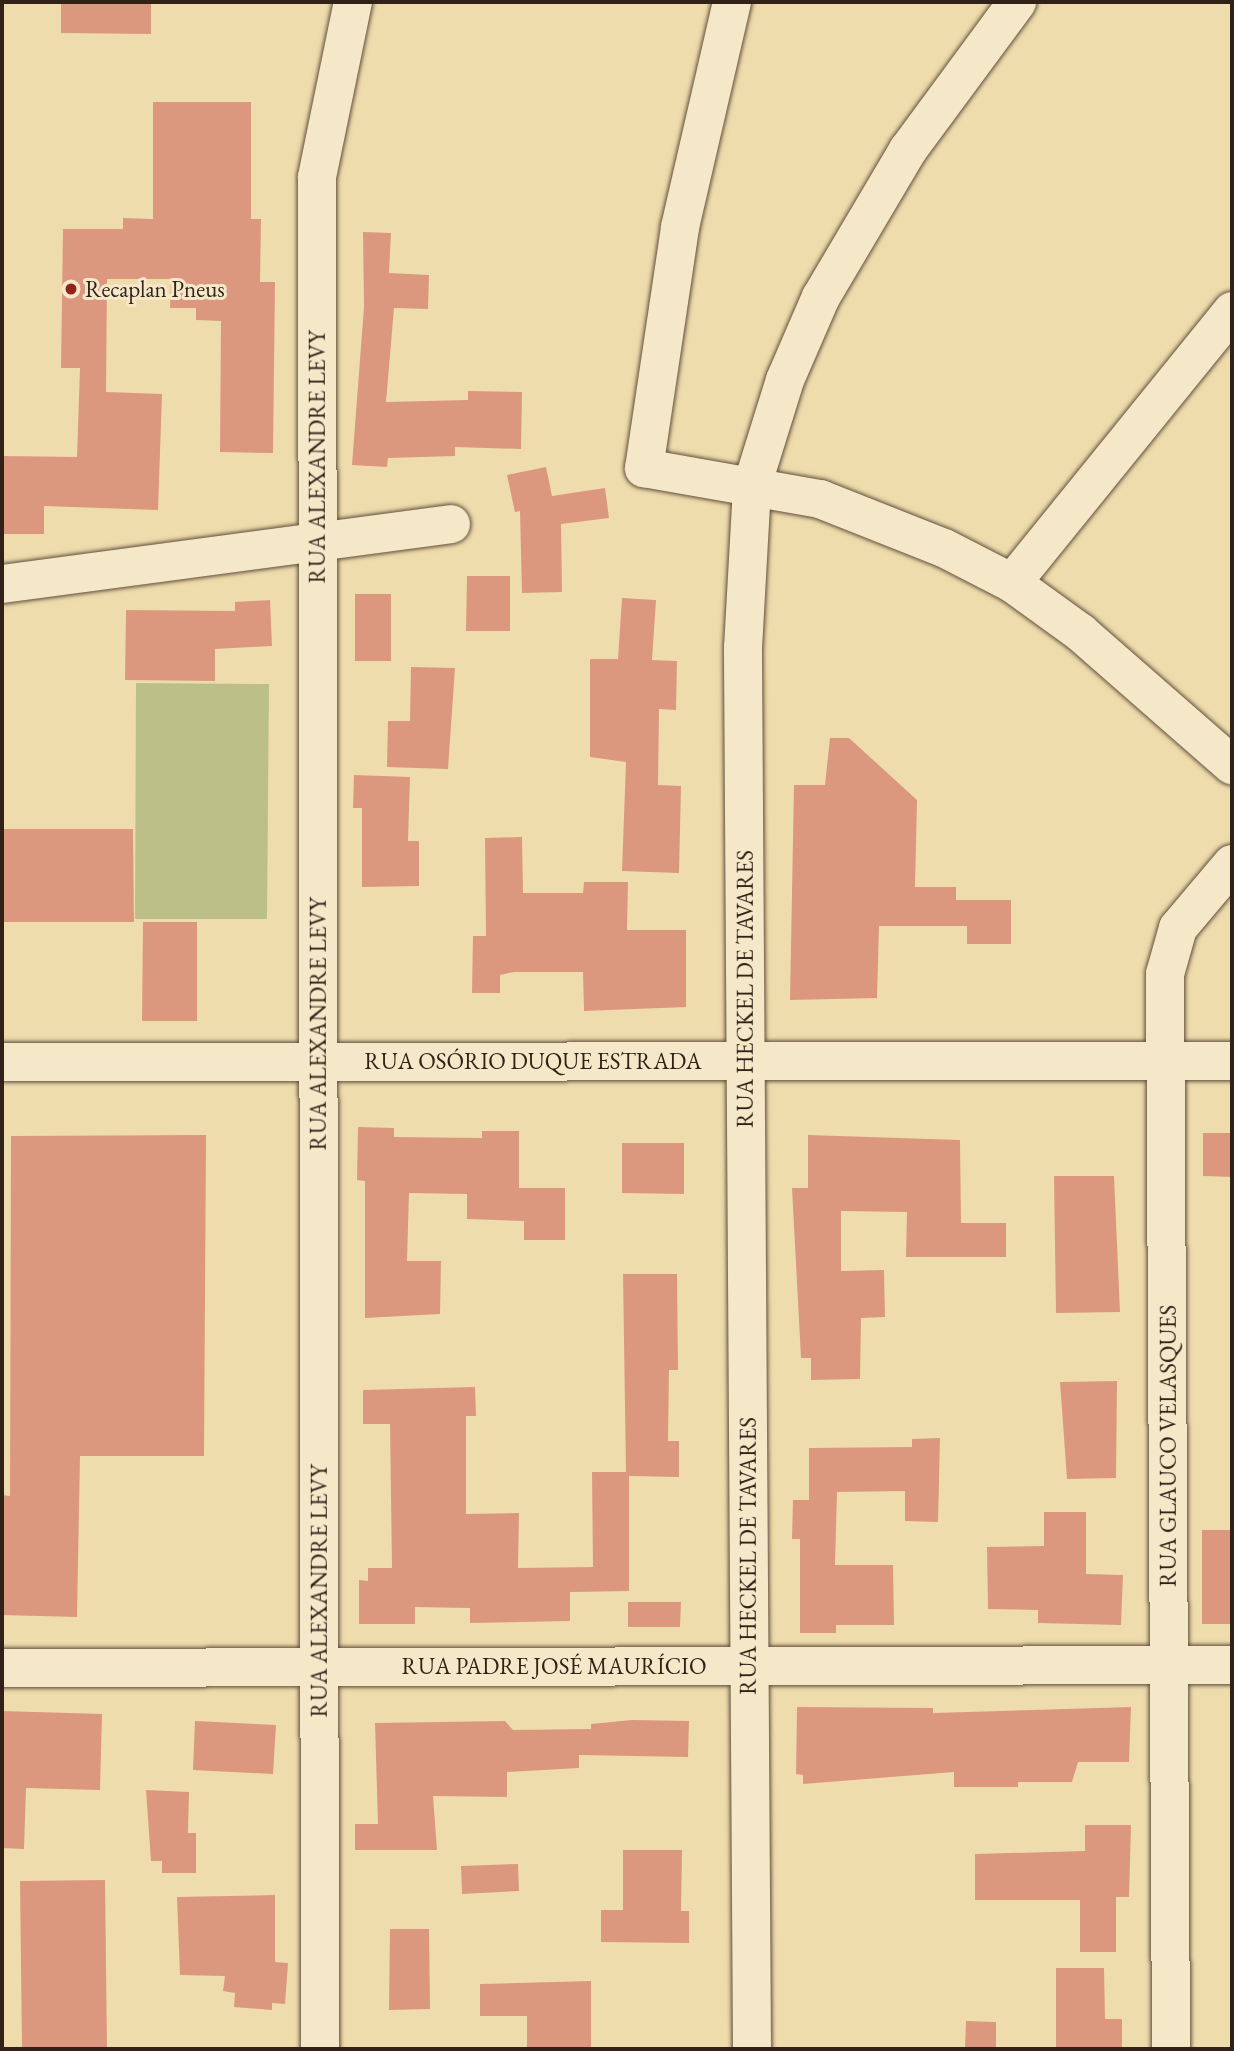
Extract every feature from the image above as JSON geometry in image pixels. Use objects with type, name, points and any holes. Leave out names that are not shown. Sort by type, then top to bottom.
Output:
[{"type":"street","name":"RUA ALEXANDRE LEVY","points":[[320,2049],[317,177],[353,2]]},
{"type":"street","points":[[732,2],[680,228],[644,468],[752,486],[882,520],[1012,583],[1081,633],[1232,765]]},
{"type":"street","name":"RUA HECKEL DE TAVARES","points":[[752,2049],[743,648],[752,486],[785,380],[834,273],[908,150],[1017,2]]},
{"type":"street","points":[[1012,583],[1232,311]]},
{"type":"street","points":[[2,584],[451,524]]},
{"type":"street","name":"RUA GLAUCO VELASQUES","points":[[1171,2049],[1166,1061],[1170,946],[1178,928],[1232,864]]},
{"type":"street","name":"RUA OSÓRIO DUQUE ESTRADA","points":[[2,1062],[1232,1061]]},
{"type":"street","name":"RUA PADRE JOSÉ MAURÍCIO","points":[[2,1668],[1232,1665]]},
{"type":"green space","points":[[136,683],[269,684],[267,919],[135,919]]},
{"type":"building","points":[[61,2],[151,2],[151,34],[61,33]]},
{"type":"building","points":[[153,102],[251,102],[251,219],[261,219],[260,282],[275,282],[273,453],[220,452],[221,321],[196,320],[196,308],[170,308],[171,279],[107,279],[106,392],[162,394],[158,510],[44,506],[44,534],[2,534],[2,456],[77,457],[80,368],[61,368],[63,229],[123,229],[123,218],[153,219]]},
{"type":"building","points":[[363,232],[391,233],[389,273],[429,275],[428,309],[394,308],[386,402],[468,400],[468,391],[522,392],[521,449],[455,447],[455,456],[388,458],[387,467],[352,465],[364,307]]},
{"type":"building","points":[[546,467],[552,496],[605,488],[609,518],[561,524],[562,592],[522,593],[520,511],[515,512],[507,475]]},
{"type":"building","points":[[467,576],[510,576],[510,631],[466,631]]},
{"type":"building","points":[[355,594],[391,594],[391,661],[355,661]]},
{"type":"building","points":[[622,598],[656,600],[652,660],[677,661],[676,710],[659,709],[658,785],[681,786],[679,873],[622,871],[626,762],[590,757],[590,659],[618,659]]},
{"type":"building","points":[[270,600],[272,646],[215,649],[215,681],[125,680],[126,610],[235,611],[235,602]]},
{"type":"building","points":[[411,667],[455,668],[448,769],[387,767],[388,721],[410,721]]},
{"type":"building","points":[[830,738],[849,738],[917,800],[915,887],[956,887],[956,900],[1011,900],[1011,944],[967,944],[967,926],[879,926],[877,998],[790,1000],[794,785],[825,785]]},
{"type":"building","points":[[354,775],[410,777],[408,841],[419,841],[419,886],[362,887],[362,808],[353,808]]},
{"type":"building","points":[[2,829],[133,829],[134,922],[2,922]]},
{"type":"building","points":[[522,837],[523,893],[583,893],[584,882],[628,882],[627,930],[686,930],[686,1007],[584,1011],[583,972],[514,972],[500,975],[500,993],[472,993],[473,936],[486,936],[485,838]]},
{"type":"building","points":[[143,922],[197,922],[197,1021],[142,1021]]},
{"type":"building","points":[[358,1127],[394,1128],[394,1137],[482,1138],[482,1131],[519,1131],[519,1188],[565,1188],[565,1240],[524,1240],[524,1221],[467,1219],[467,1194],[409,1193],[407,1261],[441,1261],[440,1314],[365,1318],[365,1181],[357,1180]]},
{"type":"building","points":[[1203,1133],[1232,1133],[1232,1177],[1203,1176]]},
{"type":"building","points":[[206,1135],[204,1456],[80,1456],[77,1617],[2,1615],[2,1495],[10,1496],[11,1136]]},
{"type":"building","points":[[808,1135],[960,1140],[961,1223],[1006,1223],[1006,1257],[906,1257],[907,1212],[841,1211],[841,1271],[884,1270],[885,1317],[861,1318],[860,1379],[811,1380],[811,1358],[801,1358],[792,1188],[808,1188]]},
{"type":"building","points":[[622,1143],[684,1143],[684,1194],[622,1193]]},
{"type":"building","points":[[1054,1176],[1114,1176],[1120,1312],[1056,1313]]},
{"type":"building","points":[[623,1274],[677,1274],[678,1370],[669,1370],[668,1441],[679,1441],[679,1477],[629,1476],[629,1591],[570,1592],[570,1621],[470,1623],[470,1608],[415,1607],[415,1624],[359,1624],[359,1580],[368,1581],[368,1568],[392,1568],[390,1424],[363,1424],[363,1390],[475,1387],[476,1416],[466,1416],[466,1514],[519,1513],[518,1568],[593,1567],[592,1472],[626,1472]]},
{"type":"building","points":[[1117,1381],[1116,1478],[1067,1479],[1060,1382]]},
{"type":"building","points":[[940,1438],[938,1522],[905,1521],[905,1491],[837,1492],[835,1565],[893,1565],[894,1625],[836,1625],[836,1633],[800,1633],[800,1539],[792,1539],[793,1500],[809,1500],[809,1448],[912,1447],[912,1439]]},
{"type":"building","points":[[1044,1512],[1086,1512],[1086,1574],[1123,1575],[1121,1625],[1038,1623],[1038,1610],[988,1609],[987,1547],[1044,1546]]},
{"type":"building","points":[[1202,1530],[1232,1530],[1232,1624],[1202,1624]]},
{"type":"building","points":[[628,1602],[681,1602],[680,1627],[628,1627]]},
{"type":"building","points":[[797,1707],[933,1708],[933,1713],[1131,1707],[1129,1762],[1078,1762],[1072,1782],[1018,1782],[1018,1787],[954,1787],[954,1772],[803,1784],[803,1775],[796,1774]]},
{"type":"building","points":[[2,1711],[102,1714],[100,1790],[26,1788],[24,1849],[2,1848]]},
{"type":"building","points":[[632,1720],[689,1721],[688,1757],[579,1755],[579,1768],[507,1772],[507,1797],[433,1796],[437,1850],[355,1850],[355,1824],[378,1824],[375,1723],[505,1721],[513,1730],[591,1729],[591,1724]]},
{"type":"building","points":[[195,1721],[276,1725],[273,1774],[193,1770]]},
{"type":"building","points":[[146,1790],[189,1792],[188,1833],[196,1833],[196,1873],[162,1873],[162,1861],[151,1861]]},
{"type":"building","points":[[1085,1825],[1131,1825],[1129,1897],[1116,1897],[1116,1952],[1080,1952],[1080,1900],[975,1900],[975,1854],[1085,1851]]},
{"type":"building","points":[[623,1850],[682,1850],[681,1911],[689,1911],[689,1943],[601,1942],[601,1910],[623,1910]]},
{"type":"building","points":[[518,1864],[519,1891],[462,1894],[461,1866]]},
{"type":"building","points":[[105,1880],[107,2049],[22,2049],[20,1881]]},
{"type":"building","points":[[275,1895],[275,1962],[288,1963],[285,2004],[272,2003],[272,2010],[234,2007],[235,1993],[223,1991],[225,1976],[180,1975],[177,1897]]},
{"type":"building","points":[[390,1929],[429,1929],[430,2009],[389,2010]]},
{"type":"building","points":[[1056,1968],[1104,1968],[1105,2019],[1122,2019],[1122,2049],[1056,2049]]},
{"type":"building","points":[[591,1981],[591,2049],[527,2049],[527,2016],[480,2016],[480,1984]]},
{"type":"building","points":[[966,2021],[996,2022],[996,2049],[965,2049]]},
{"type":"place","name":"Recaplan Pneus","points":[[71,289]]}]
